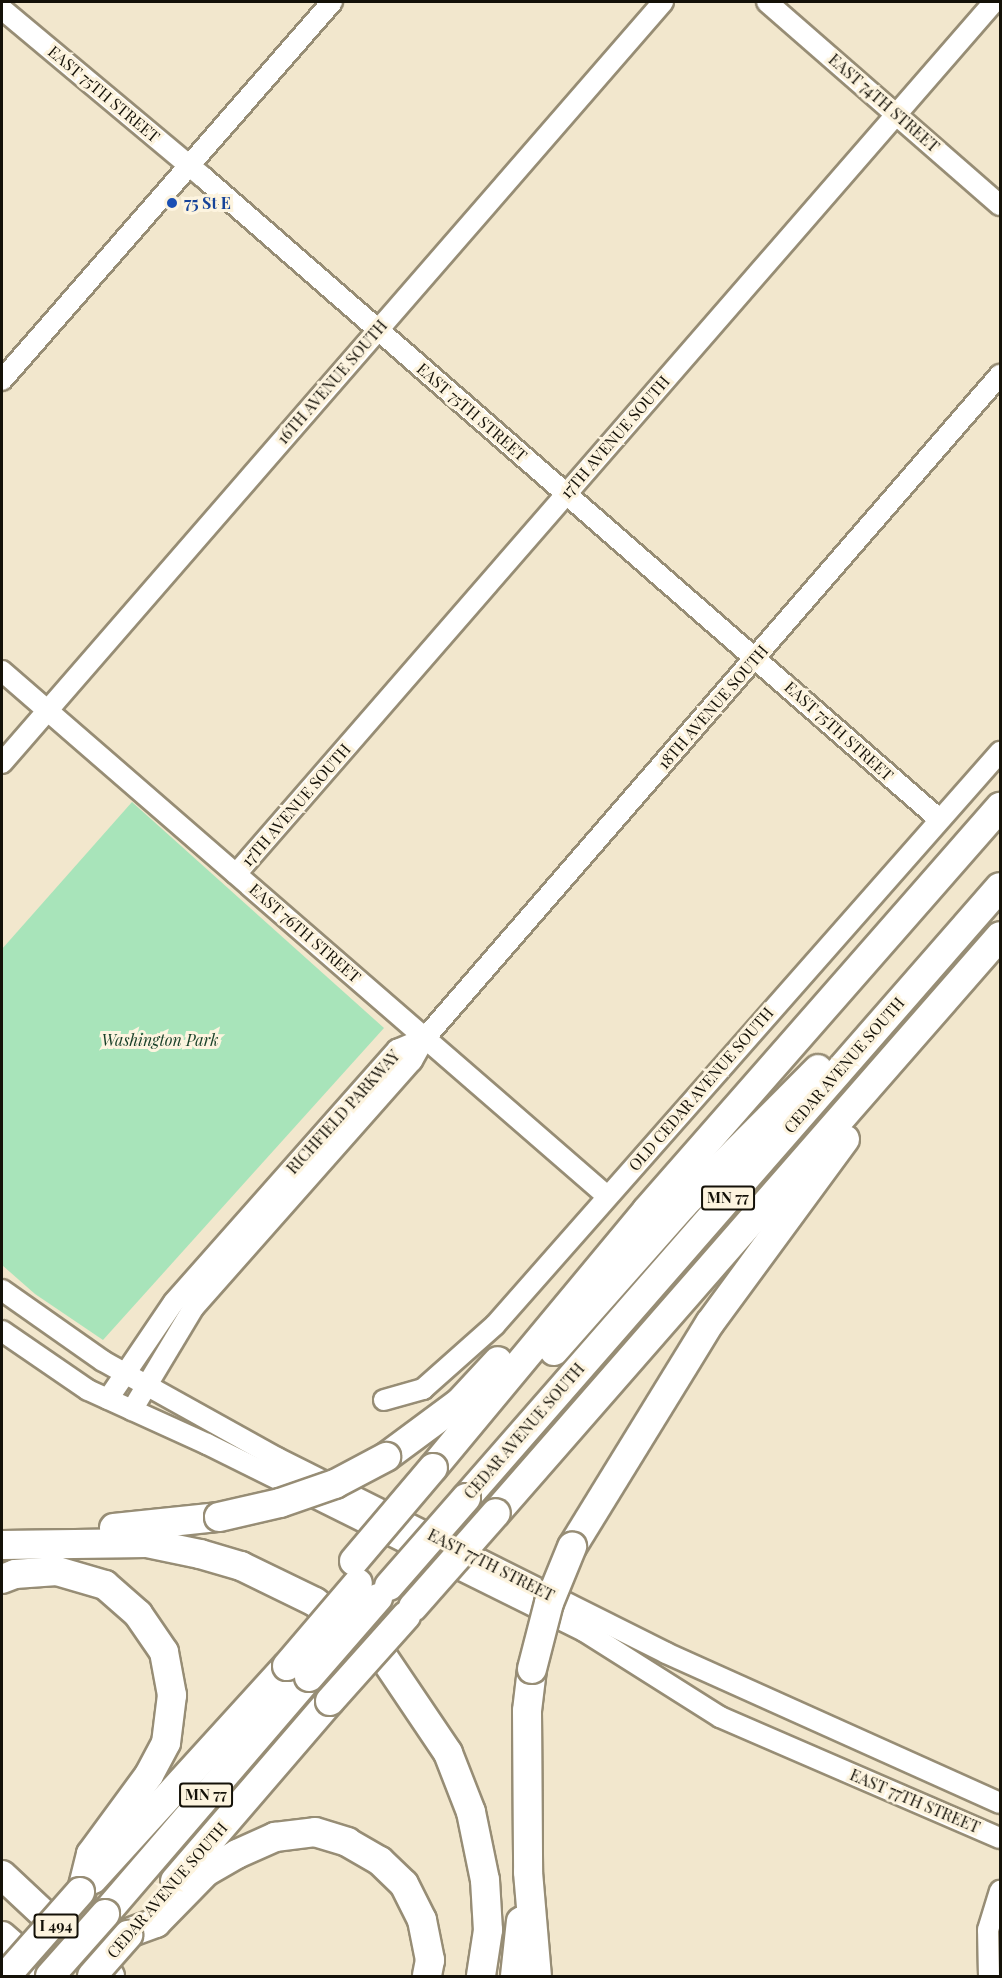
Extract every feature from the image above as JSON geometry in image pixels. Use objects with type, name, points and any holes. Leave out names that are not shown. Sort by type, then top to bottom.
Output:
[{"type":"highway","points":[[6,1977],[210,1750],[291,1666],[365,1579],[448,1481],[647,1210],[1000,807]]},
{"type":"highway","name":"CEDAR AVENUE SOUTH","points":[[49,1977],[105,1914],[291,1666],[448,1481],[995,893]]},
{"type":"highway","name":"CEDAR AVENUE SOUTH","points":[[92,1977],[330,1701],[942,1006],[1000,936]]},
{"type":"highway","points":[[537,1977],[528,1872],[527,1711],[532,1669],[549,1604],[572,1547],[710,1323],[942,1006]]},
{"type":"highway","points":[[2,1540],[219,1517],[302,1496],[386,1457],[459,1402],[618,1233],[647,1210]]},
{"type":"highway","points":[[2,1545],[147,1543],[200,1554],[241,1566],[306,1597],[382,1655],[448,1754],[471,1812],[485,1880],[489,1930],[482,1977]]},
{"type":"highway","points":[[2,1580],[15,1574],[57,1571],[105,1585],[138,1614],[164,1652],[171,1695],[166,1743],[149,1775],[91,1854],[81,1892]]},
{"type":"highway","points":[[130,1934],[156,1923],[206,1872],[237,1854],[275,1837],[315,1832],[364,1851],[404,1884],[422,1920],[430,1960],[427,1977]]},
{"type":"highway","points":[[514,1977],[528,1872]]},
{"type":"highway","name":"I 494","points":[[2,1875],[110,1977]]},
{"type":"highway","name":"I 494","points":[[2,1936],[49,1977]]},
{"type":"street","points":[[2,380],[332,2]]},
{"type":"street","name":"16TH AVENUE SOUTH","points":[[2,763],[663,2]]},
{"type":"street","name":"EAST 74TH STREET","points":[[767,2],[1000,204]]},
{"type":"street","name":"17TH AVENUE SOUTH","points":[[236,874],[994,2]]},
{"type":"street","name":"EAST 75TH STREET","points":[[2,9],[189,166],[565,494],[756,657],[939,819]]},
{"type":"street","name":"18TH AVENUE SOUTH","points":[[425,1038],[1000,375]]},
{"type":"street","name":"EAST 76TH STREET","points":[[2,671],[607,1196]]},
{"type":"street","name":"OLD CEDAR AVENUE SOUTH","points":[[384,1400],[423,1389],[461,1358],[495,1325],[1000,752]]},
{"type":"street","name":"RICHFIELD PARKWAY","points":[[108,1399],[123,1372],[174,1302],[397,1050],[425,1038]]},
{"type":"street","name":"RICHFIELD PARKWAY","points":[[132,1410],[194,1307],[412,1061],[425,1038]]},
{"type":"street","name":"EAST 77TH STREET","points":[[2,1290],[123,1372],[277,1458],[666,1653],[1000,1803]]},
{"type":"street","name":"EAST 77TH STREET","points":[[2,1331],[88,1390],[351,1514],[584,1631],[720,1717],[1000,1838]]},
{"type":"street","points":[[989,1977],[988,1930],[1000,1891]]},
{"type":"green space","name":"Washington Park","points":[[132,802],[384,1028],[103,1340],[35,1294],[2,1265],[2,949]]},
{"type":"place","name":"75 St E","points":[[172,203]]}]
